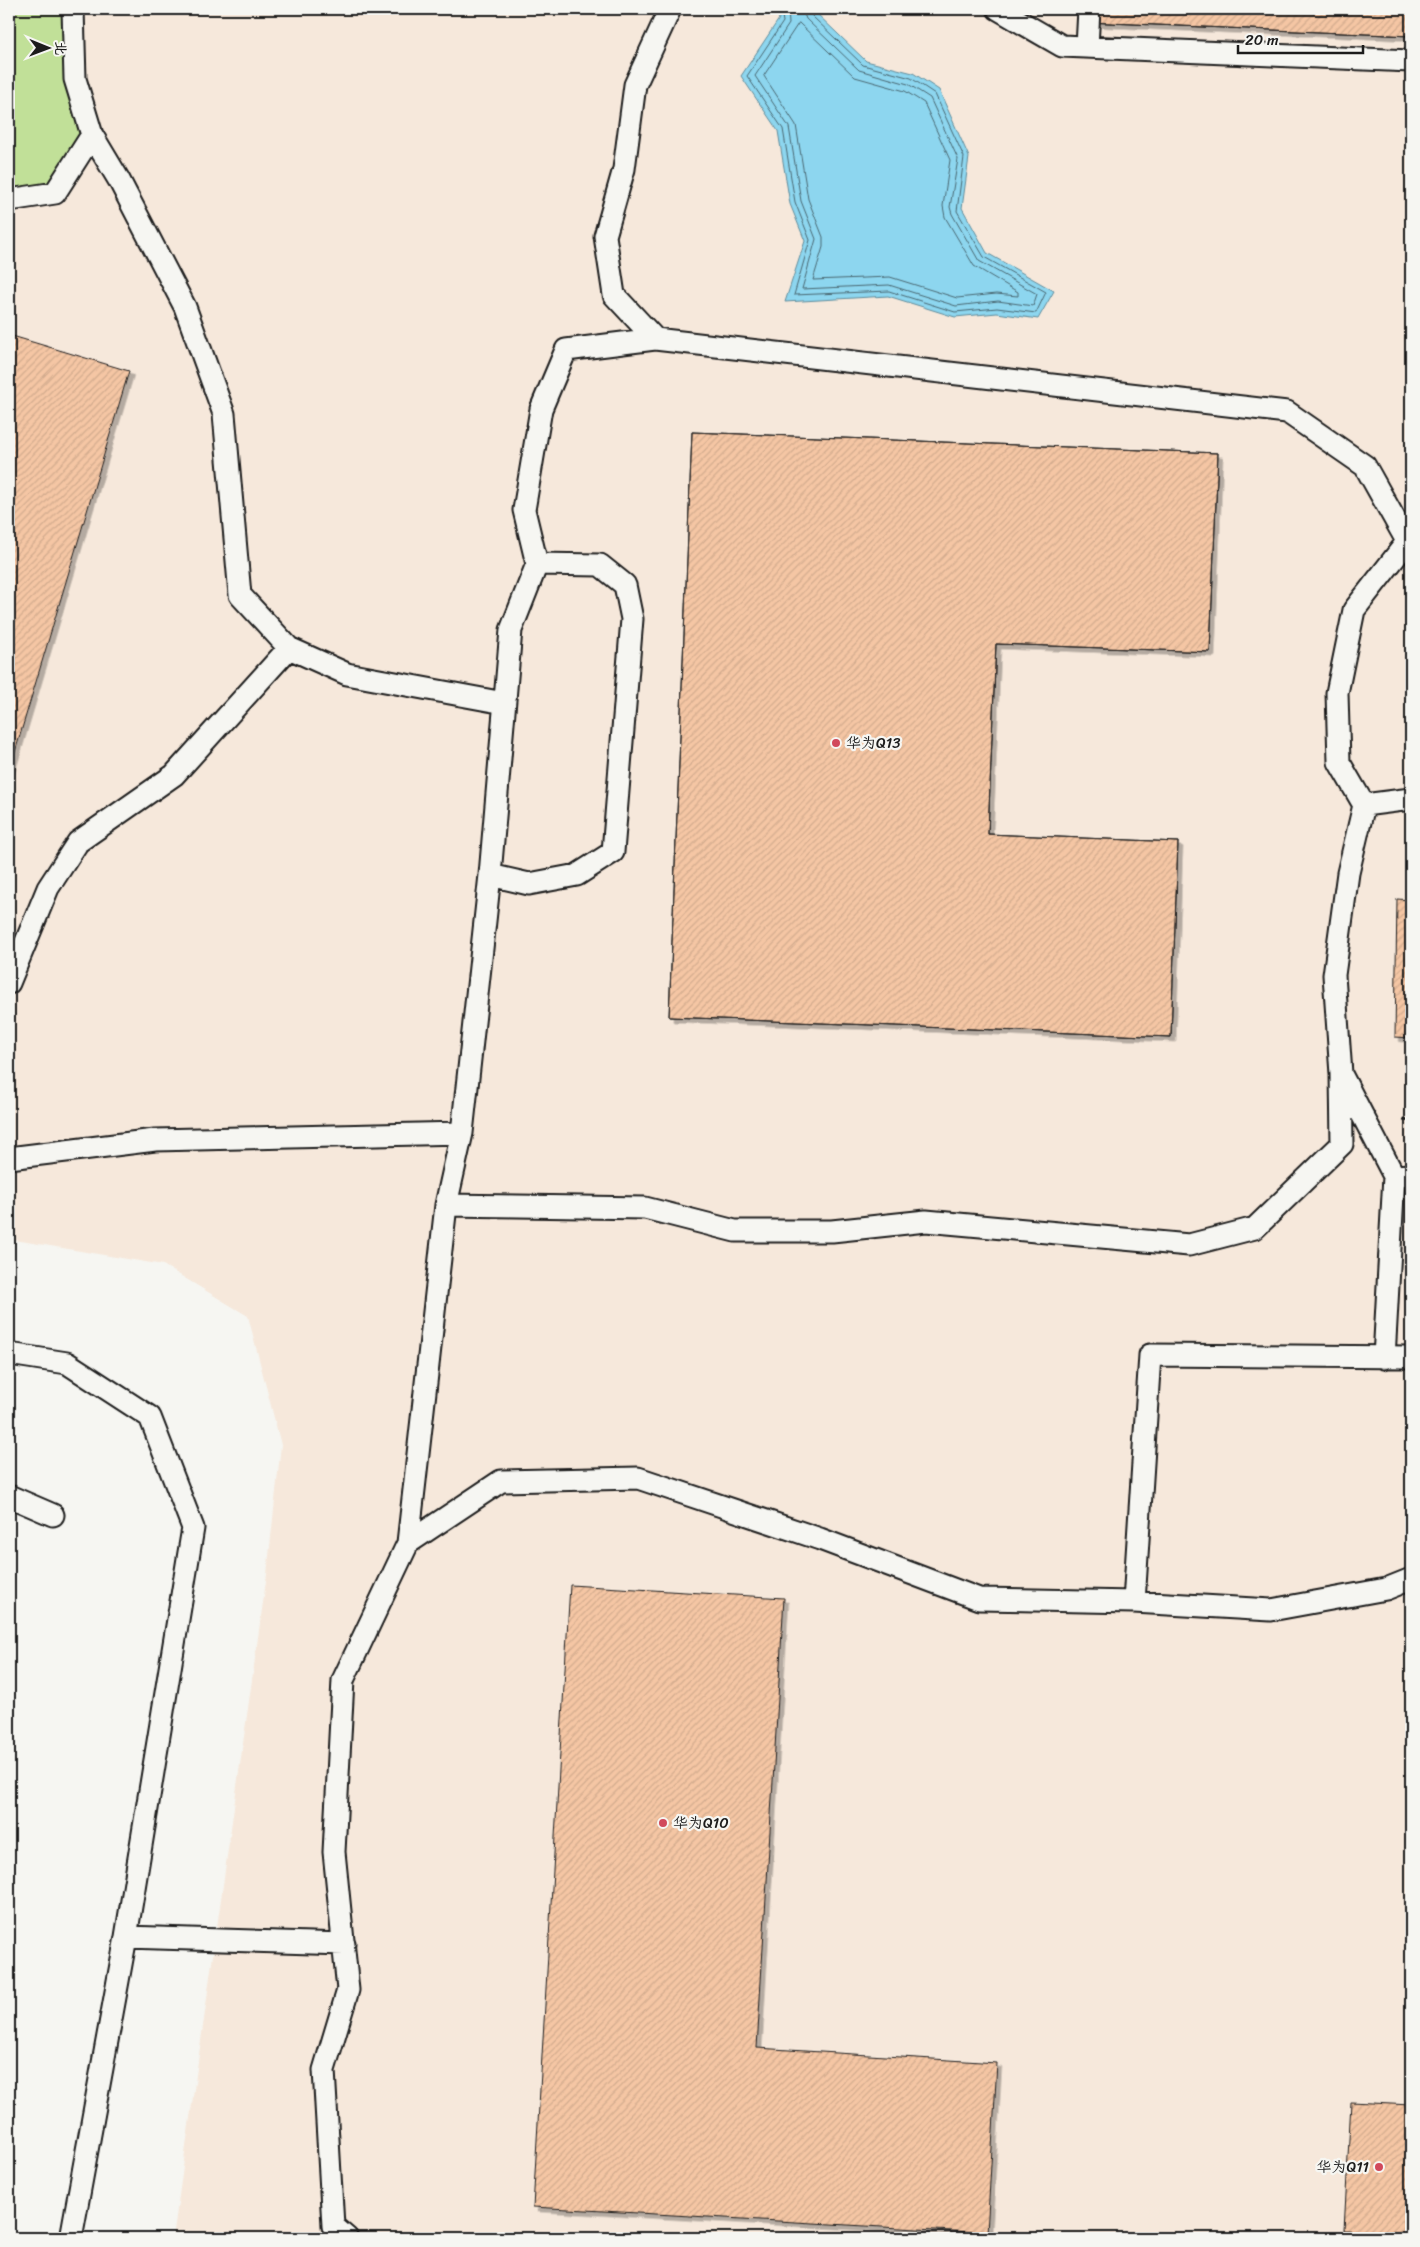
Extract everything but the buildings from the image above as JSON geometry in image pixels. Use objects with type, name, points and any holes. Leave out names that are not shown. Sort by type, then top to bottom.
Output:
[{"type":"lane","points":[[72,9],[75,79],[92,135],[119,180],[185,307],[224,414],[240,595],[289,648],[347,674],[504,703]]},
{"type":"lane","points":[[655,339],[614,295],[605,236],[624,169],[635,85],[670,9]]},
{"type":"lane","points":[[998,9],[1062,46],[1411,61]]},
{"type":"lane","points":[[1087,47],[1089,9]]},
{"type":"lane","points":[[9,200],[55,193],[92,135]]},
{"type":"lane","points":[[347,2238],[333,2226],[324,2070],[348,1990],[334,1852],[343,1680],[408,1543],[446,1205],[462,1132],[490,875],[511,630],[537,564],[524,510],[541,409],[566,350],[655,339],[1287,412],[1365,466],[1409,539],[1354,610],[1337,692],[1339,762],[1364,806],[1348,873],[1334,975],[1341,1074],[1342,1144],[1255,1228],[1189,1245],[926,1221],[832,1231],[735,1230],[645,1208],[446,1205]]},
{"type":"lane","points":[[490,875],[529,884],[577,875],[613,852],[632,619],[624,585],[600,565],[537,564]]},
{"type":"lane","points":[[9,983],[48,888],[78,842],[174,775],[289,648]]},
{"type":"lane","points":[[1364,806],[1411,799]]},
{"type":"lane","points":[[1341,1074],[1402,1175],[1384,1358]]},
{"type":"lane","points":[[9,1158],[155,1140],[462,1132]]},
{"type":"lane","points":[[9,1354],[67,1363],[150,1417],[193,1528],[126,1937],[71,2238]]},
{"type":"lane","points":[[1134,1602],[1150,1355],[1411,1357]]},
{"type":"lane","points":[[408,1543],[501,1481],[638,1478],[820,1539],[979,1599],[1134,1602],[1271,1610],[1386,1589],[1411,1579]]},
{"type":"lane","points":[[9,1496],[53,1515]]},
{"type":"lane","points":[[126,1937],[344,1944]]},
{"type":"shaded area","points":[[9,9],[1411,9],[1411,2238],[173,2238],[267,1574],[281,1445],[248,1316],[163,1265],[9,1239]]},
{"type":"green space","points":[[9,9],[73,9],[92,135],[55,193],[9,200]]},
{"type":"water","points":[[776,9],[812,9],[866,61],[913,73],[939,90],[969,157],[962,208],[987,253],[1054,291],[1038,319],[997,313],[955,317],[888,296],[785,302],[805,241],[790,204],[778,131],[741,76],[779,19]]},
{"type":"place","name":"华为Q13","points":[[836,743]]},
{"type":"place","name":"华为Q10","points":[[663,1823]]},
{"type":"place","name":"华为Q11","points":[[1379,2167]]}]
